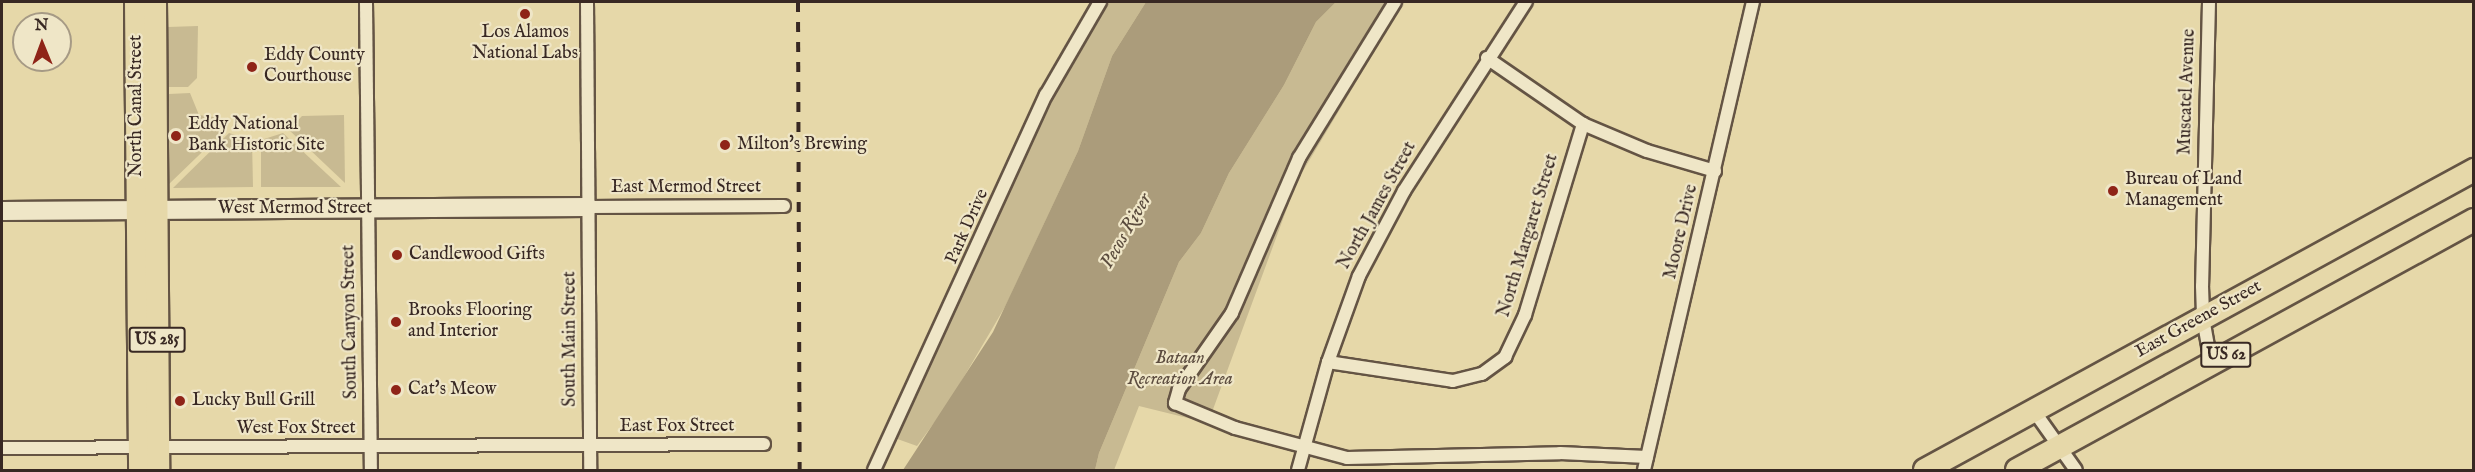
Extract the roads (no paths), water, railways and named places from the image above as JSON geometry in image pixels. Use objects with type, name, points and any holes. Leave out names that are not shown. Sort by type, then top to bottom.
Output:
[{"type":"highway","name":"North Canal Street","points":[[136,2],[146,210]]},
{"type":"highway","name":"North Canal Street","points":[[146,210],[155,2]]},
{"type":"highway","name":"East Greene Street","points":[[1925,471],[2474,170]]},
{"type":"highway","name":"US 285","points":[[146,210],[149,447],[158,471]]},
{"type":"highway","name":"US 62","points":[[2017,471],[2474,220]]},
{"type":"highway","name":"US 285","points":[[140,471],[149,447]]},
{"type":"street","name":"South Canyon Street","points":[[366,2],[371,471]]},
{"type":"street","name":"South Main Street","points":[[586,2],[590,471]]},
{"type":"street","name":"Park Drive","points":[[874,471],[1046,95],[1100,2]]},
{"type":"street","points":[[1395,2],[1299,158],[1220,334],[1174,399],[1181,407],[1217,421],[1347,458],[1560,453],[1647,457]]},
{"type":"street","name":"North James Street","points":[[1298,471],[1328,362],[1359,276],[1380,233],[1487,58],[1526,2]]},
{"type":"street","name":"Moore Drive","points":[[1644,471],[1753,2]]},
{"type":"street","name":"Muscatel Avenue","points":[[2210,2],[2203,318],[2211,363]]},
{"type":"street","points":[[1487,58],[1583,124],[1647,152],[1715,171]]},
{"type":"street","name":"North Margaret Street","points":[[1328,362],[1453,381],[1482,374],[1505,357],[1525,315],[1583,124]]},
{"type":"street","name":"East Mermod Street","points":[[588,207],[784,206]]},
{"type":"street","name":"West Mermod Street","points":[[2,211],[588,207]]},
{"type":"street","points":[[2034,411],[2076,471]]},
{"type":"street","name":"East Fox Street","points":[[590,445],[764,444]]},
{"type":"street","name":"West Fox Street","points":[[2,448],[590,445]]},
{"type":"water","name":"Pecos River","points":[[1146,2],[1336,2],[1316,22],[1284,85],[1229,173],[1201,233],[1179,262],[1099,453],[1095,470],[903,470],[993,332],[1078,151],[1112,56]]},
{"type":"railway","points":[[798,2],[800,470]]},
{"type":"place","name":"Los Alamos National Labs","points":[[525,14]]},
{"type":"place","name":"Eddy County Courthouse","points":[[252,67]]},
{"type":"place","name":"Eddy National Bank Historic Site","points":[[176,136]]},
{"type":"place","name":"Milton's Brewing","points":[[725,145]]},
{"type":"place","name":"Bureau of Land Management","points":[[2113,191]]},
{"type":"place","name":"Candlewood Gifts","points":[[397,255]]},
{"type":"place","name":"Brooks Flooring and Interior","points":[[396,322]]},
{"type":"place","name":"Cat's Meow","points":[[396,390]]},
{"type":"place","name":"Lucky Bull Grill","points":[[180,401]]},
{"type":"park label","name":"Bataan Recreation Area","points":[[1180,370]]}]
